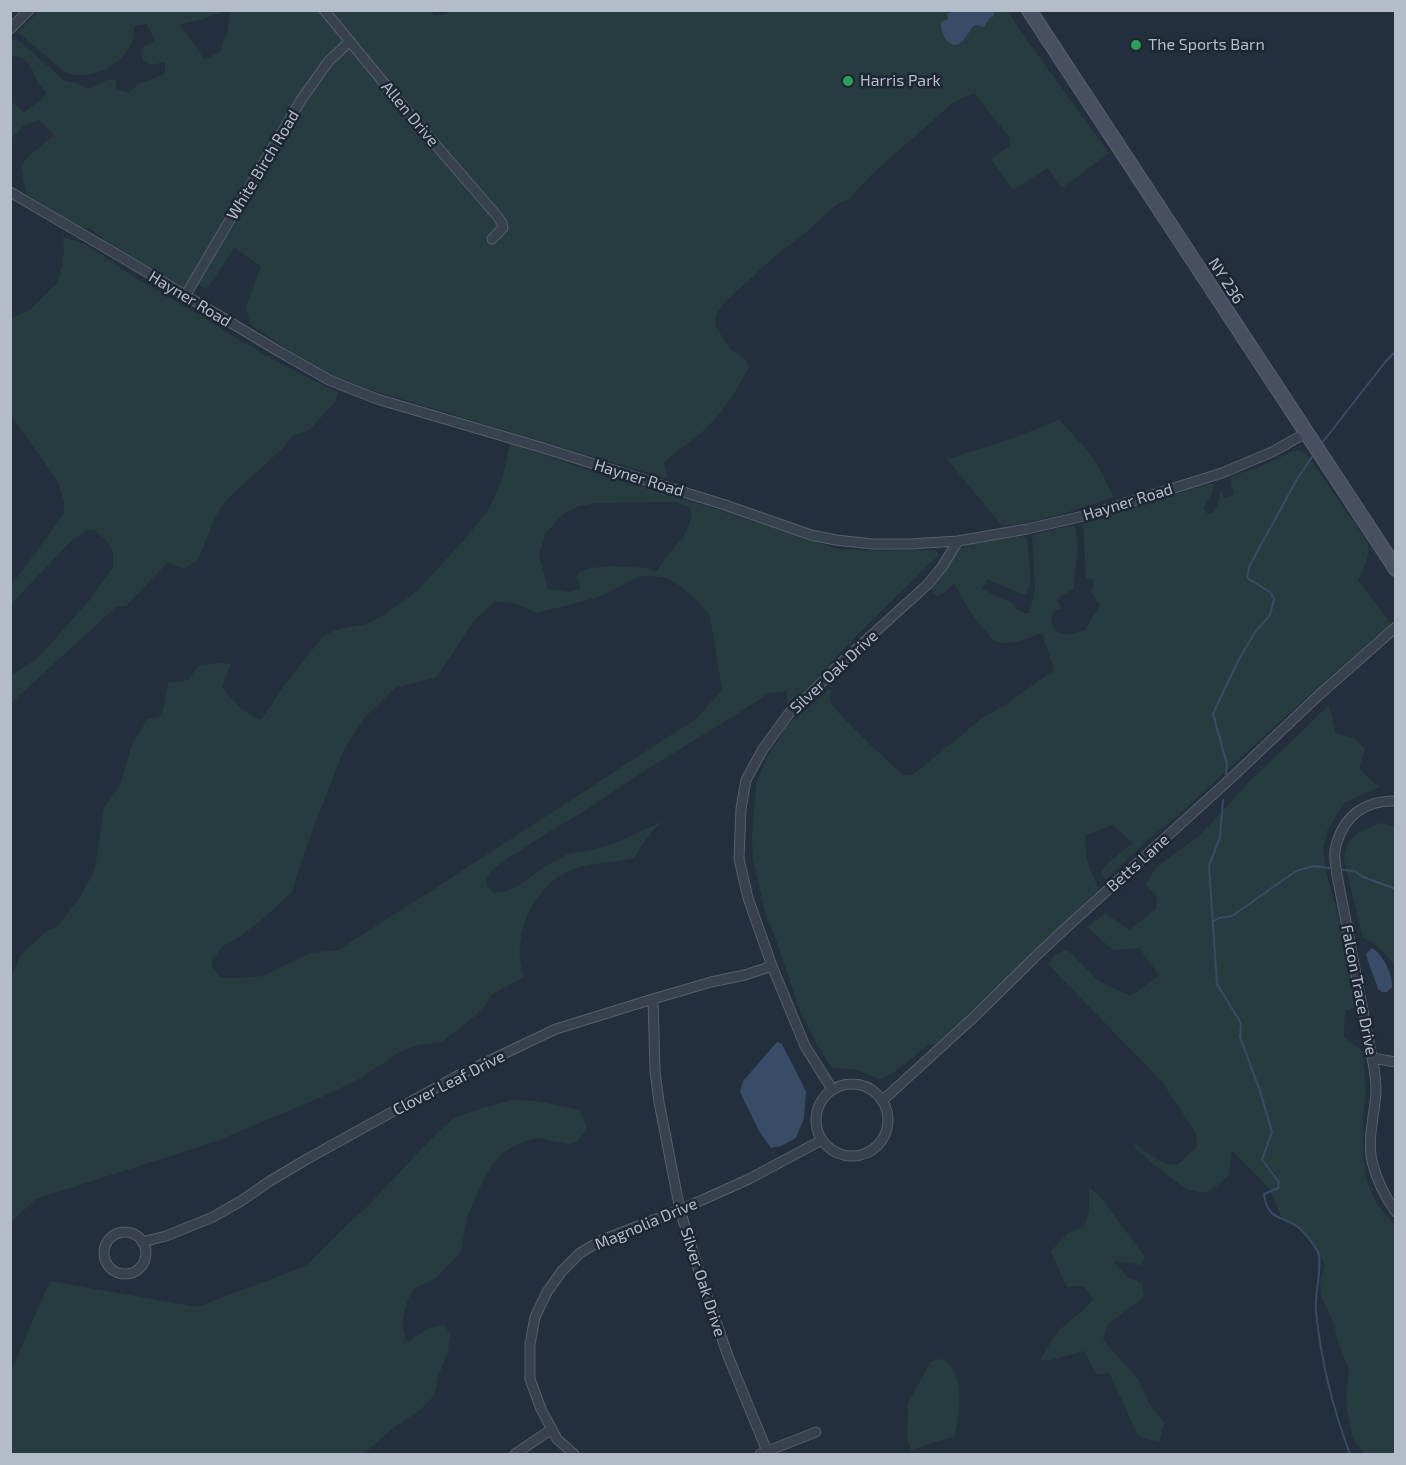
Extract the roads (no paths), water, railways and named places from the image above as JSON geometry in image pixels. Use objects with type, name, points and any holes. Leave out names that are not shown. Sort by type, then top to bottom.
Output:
[{"type":"main road","name":"NY 236","points":[[1029,10],[1395,569]]},
{"type":"street","points":[[10,29],[28,10]]},
{"type":"street","name":"Allen Drive","points":[[324,10],[498,217],[503,228],[492,240]]},
{"type":"street","name":"White Birch Road","points":[[185,296],[301,100],[328,62],[350,41]]},
{"type":"street","name":"Hayner Road","points":[[10,192],[328,380],[377,399],[540,447],[725,505],[811,535],[841,541],[910,544],[958,541],[1023,531],[1088,515],[1222,472],[1272,452],[1306,433]]},
{"type":"street","name":"Silver Oak Drive","points":[[832,1089],[805,1046],[772,966],[748,898],[740,859],[741,809],[746,780],[763,750],[790,712],[927,585],[942,567],[958,541]]},
{"type":"street","name":"Betts Lane","points":[[882,1101],[974,1017],[1068,926],[1395,627]]},
{"type":"street","name":"Falcon Trace Drive","points":[[1395,801],[1383,801],[1369,805],[1348,819],[1340,833],[1335,850],[1337,875],[1372,1058],[1376,1091],[1372,1160],[1378,1179],[1395,1212]]},
{"type":"street","name":"Clover Leaf Drive","points":[[142,1242],[166,1236],[222,1212],[241,1202],[270,1180],[459,1075],[556,1029],[772,966]]},
{"type":"street","name":"Silver Oak Drive","points":[[653,999],[655,1071],[680,1210],[704,1287],[764,1453]]},
{"type":"street","points":[[1372,1058],[1395,1062]]},
{"type":"street","points":[[842,1085],[864,1086],[874,1091],[882,1101],[888,1120],[886,1131],[881,1141],[873,1149],[854,1156],[843,1155],[834,1151],[822,1140],[816,1126],[816,1115],[818,1105],[832,1089],[842,1085]]},
{"type":"street","name":"Magnolia Drive","points":[[574,1455],[557,1438],[541,1409],[530,1379],[530,1344],[535,1317],[547,1292],[562,1271],[580,1253],[602,1240],[680,1210],[749,1179],[822,1140]]},
{"type":"street","points":[[131,1233],[142,1242],[145,1256],[138,1269],[124,1273],[114,1270],[107,1264],[104,1254],[105,1244],[116,1234],[131,1233]]},
{"type":"street","points":[[515,1455],[552,1429]]},
{"type":"street","points":[[764,1453],[816,1432]]},
{"type":"water","points":[[954,11],[994,11],[994,16],[984,27],[974,25],[963,41],[957,45],[949,43],[944,37],[941,22],[948,19],[947,14]]},
{"type":"water","points":[[1372,948],[1380,955],[1389,971],[1392,987],[1387,992],[1378,989],[1367,958],[1366,954]]},
{"type":"water","points":[[777,1042],[782,1044],[806,1091],[804,1118],[796,1138],[781,1146],[771,1148],[759,1131],[740,1092],[743,1081]]},
{"type":"waterway","points":[[1322,443],[1396,351]]},
{"type":"waterway","points":[[1226,774],[1227,764],[1213,714],[1237,663],[1255,632],[1270,615],[1274,599],[1270,592],[1247,578],[1249,567],[1297,479],[1312,457]]},
{"type":"waterway","points":[[1223,800],[1220,837],[1209,866],[1217,984],[1241,1023],[1240,1037],[1272,1132],[1262,1160],[1279,1182],[1278,1188],[1264,1194],[1268,1209],[1276,1216],[1298,1227],[1318,1252],[1320,1265],[1316,1305],[1318,1330],[1333,1402],[1350,1454]]},
{"type":"waterway","points":[[1214,921],[1232,916],[1296,871],[1314,866],[1329,868]]},
{"type":"waterway","points":[[1343,870],[1355,871],[1363,877],[1396,889]]},
{"type":"place","name":"The Sports Barn","points":[[1136,45]]},
{"type":"place","name":"Harris Park","points":[[848,81]]}]
